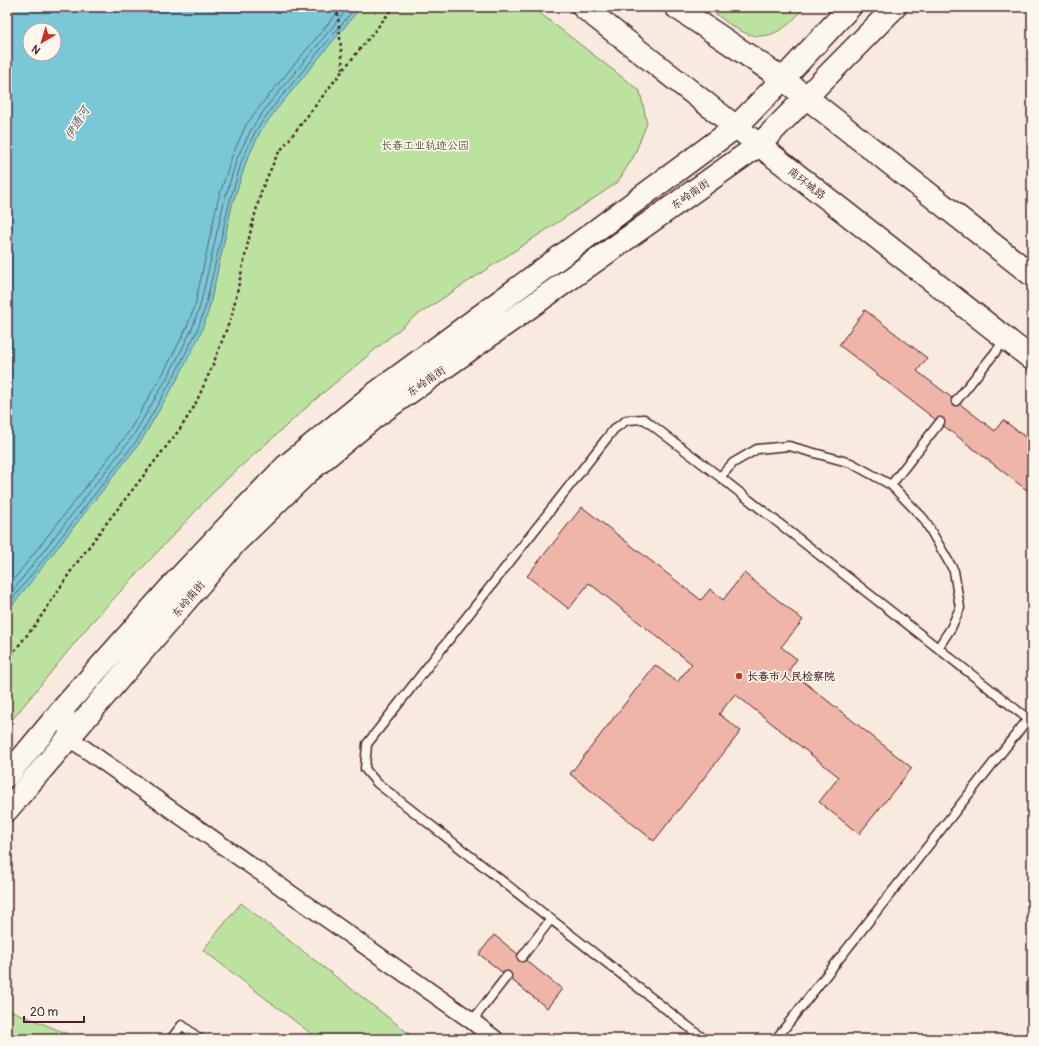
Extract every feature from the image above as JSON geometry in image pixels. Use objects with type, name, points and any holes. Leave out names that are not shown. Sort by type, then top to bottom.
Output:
[{"type":"main road","name":"南环城路","points":[[583,7],[1032,358]]},
{"type":"main road","points":[[676,7],[783,79],[1032,275]]},
{"type":"main road","name":"东岭南街","points":[[7,776],[66,705],[177,580],[286,466],[373,395],[736,127],[850,7]]},
{"type":"main road","name":"东岭南街","points":[[7,810],[236,542],[308,472],[376,416],[759,145],[894,7]]},
{"type":"street","points":[[66,705],[68,737],[472,1021],[495,1039]]},
{"type":"lane","points":[[956,401],[1006,338]]},
{"type":"lane","points":[[704,1039],[377,783],[365,769],[367,744],[614,430],[627,420],[644,419],[1030,721],[776,1039]]},
{"type":"lane","points":[[891,485],[940,422]]},
{"type":"lane","points":[[720,477],[733,463],[757,449],[789,446],[851,463],[891,485],[924,519],[954,571],[960,608],[951,628],[938,648]]},
{"type":"lane","points":[[522,957],[551,920]]},
{"type":"lane","points":[[472,1021],[507,976]]},
{"type":"lane","points":[[171,1039],[182,1025],[200,1039]]},
{"type":"path","points":[[338,7],[342,70]]},
{"type":"path","points":[[7,660],[36,624],[73,568],[180,429],[194,407],[212,367],[232,315],[260,196],[277,155],[342,70],[394,7]]},
{"type":"green space","name":"长春工业轨迹公园","points":[[361,7],[532,7],[640,91],[647,123],[634,156],[617,183],[413,318],[317,398],[219,486],[91,623],[7,726],[7,612],[141,441],[179,376],[209,309],[232,205],[246,162],[260,132],[275,111]]},
{"type":"green space","points":[[707,7],[804,7],[792,21],[778,31],[767,35],[756,36],[736,29]]},
{"type":"green space","points":[[241,903],[416,1039],[318,1039],[203,950]]},
{"type":"green space","points":[[7,1009],[80,1039],[7,1039]]},
{"type":"water","name":"伊通河","points":[[7,7],[361,7],[275,111],[260,132],[246,162],[232,205],[209,309],[201,333],[179,376],[141,441],[7,612]]},
{"type":"building","points":[[865,310],[927,358],[917,371],[995,431],[1003,420],[1032,442],[1032,494],[839,345]]},
{"type":"building","name":"长春市人民检察院","points":[[582,507],[701,600],[710,589],[723,600],[744,573],[803,620],[781,647],[797,659],[789,670],[912,768],[859,834],[819,802],[839,777],[735,694],[719,714],[741,731],[654,841],[570,774],[655,665],[677,682],[692,664],[589,583],[569,609],[527,576]]},
{"type":"building","points":[[494,935],[562,989],[547,1008],[479,954]]},
{"type":"place","name":"长春市人民检察院","points":[[739,676]]}]
